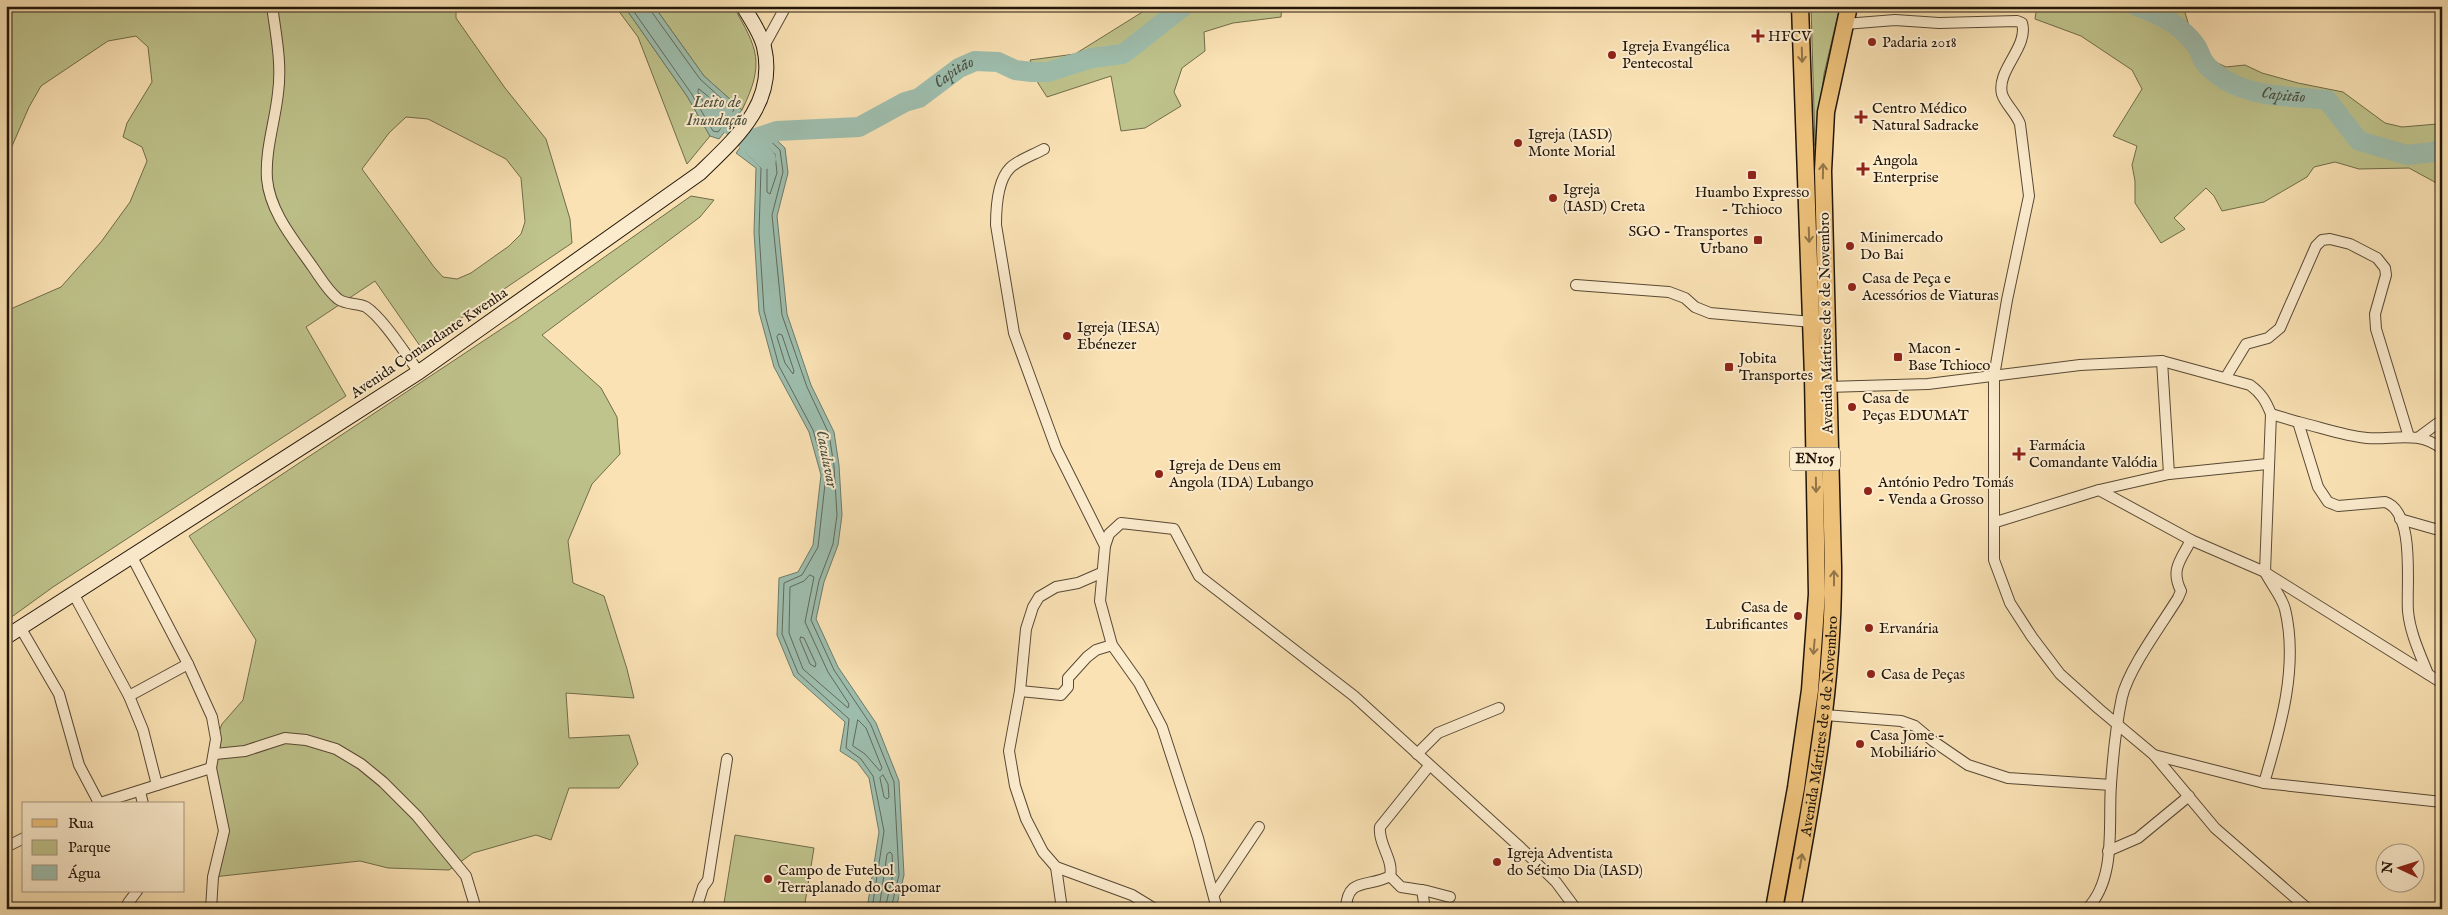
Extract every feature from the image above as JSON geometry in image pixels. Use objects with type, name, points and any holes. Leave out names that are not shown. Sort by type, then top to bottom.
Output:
[{"type":"main road","name":"Avenida Comandante Kwenha","points":[[6,637],[20,626],[419,372],[659,204],[700,173],[726,148],[753,114],[764,94],[766,70],[764,46],[743,6]]},
{"type":"main road","name":"Avenida Mártires de 8 de Novembro","points":[[1774,909],[1802,750],[1815,636],[1817,543],[1812,322],[1800,6]]},
{"type":"main road","name":"Avenida Mártires de 8 de Novembro","points":[[1792,909],[1826,715],[1834,596],[1823,200],[1824,141],[1831,83],[1849,6]]},
{"type":"street","points":[[272,6],[279,53],[279,91],[268,157],[267,180],[272,202],[283,224],[328,288],[339,300],[355,306],[365,306],[378,319],[419,372]]},
{"type":"street","points":[[764,46],[786,6]]},
{"type":"street","points":[[1845,24],[1895,20],[1940,24],[2018,21],[2022,24],[2023,33],[2002,84],[2002,92],[2020,124],[2029,196],[2007,300],[1994,376],[1992,431],[1996,522],[1994,560],[2010,603],[2032,637],[2060,674],[2154,755],[2214,828],[2308,909]]},
{"type":"street","points":[[1044,149],[1015,164],[1006,174],[996,213],[996,225],[1017,342],[1056,448],[1105,546]]},
{"type":"street","points":[[2226,377],[2246,344],[2268,338],[2280,328],[2316,246],[2322,240],[2330,239],[2350,244],[2377,258],[2385,268],[2386,275],[2375,314],[2376,329],[2414,437]]},
{"type":"street","points":[[1576,285],[1670,292],[1685,298],[1695,307],[1710,313],[1812,322]]},
{"type":"street","points":[[2162,360],[2169,474]]},
{"type":"street","points":[[1828,387],[1928,384],[2080,365],[2162,360],[2250,384],[2259,391],[2271,414],[2265,572],[2285,608],[2289,640],[2288,674],[2282,714],[2264,783]]},
{"type":"street","points":[[2271,414],[2366,438],[2414,437],[2435,444],[2442,449]]},
{"type":"street","points":[[2414,437],[2442,420]]},
{"type":"street","points":[[2298,422],[2318,487],[2328,502],[2338,506],[2385,502],[2391,504],[2400,518],[2407,546],[2410,581],[2408,611],[2412,633],[2428,674]]},
{"type":"street","points":[[1996,522],[2099,490],[2169,474],[2268,464]]},
{"type":"street","points":[[2099,490],[2191,540],[2265,572],[2442,683]]},
{"type":"street","points":[[2400,518],[2435,529],[2442,527]]},
{"type":"street","points":[[1218,909],[1215,893],[1162,727],[1139,683],[1112,645],[1100,601],[1101,573],[1105,546],[1109,534],[1121,523],[1174,529],[1200,576],[1354,696],[1521,848],[1556,882],[1576,909]]},
{"type":"street","points":[[2087,909],[2102,885],[2108,851],[2111,785],[2122,695],[2135,669],[2181,591],[2175,580],[2175,571],[2191,540]]},
{"type":"street","points":[[131,555],[188,664],[212,717],[216,739],[215,754],[211,768],[224,831],[213,877],[212,909]]},
{"type":"street","points":[[1101,573],[1078,583],[1056,587],[1039,597],[1033,607],[1026,629],[1020,691],[1009,751],[1015,786],[1026,819],[1043,852],[1056,867],[1132,895],[1155,909]]},
{"type":"street","points":[[73,592],[129,696],[143,730],[157,785]]},
{"type":"street","points":[[20,626],[60,694],[79,765],[98,802]]},
{"type":"street","points":[[1020,691],[1061,695],[1068,687],[1068,678],[1087,657],[1096,650],[1112,645]]},
{"type":"street","points":[[129,696],[188,664]]},
{"type":"street","points":[[1418,754],[1438,733],[1500,708]]},
{"type":"street","points":[[1826,715],[1915,726],[1968,765],[2008,778],[2111,785]]},
{"type":"street","points":[[215,754],[245,751],[285,738],[306,740],[336,749],[361,764],[383,782],[417,816],[466,876],[476,909]]},
{"type":"street","points":[[2154,755],[2264,783],[2318,791],[2442,802]]},
{"type":"street","points":[[696,909],[702,887],[708,880],[727,759]]},
{"type":"street","points":[[1429,766],[1380,827],[1379,836],[1390,867],[1390,876],[1401,887],[1450,897]]},
{"type":"street","points":[[102,802],[211,768]]},
{"type":"street","points":[[140,791],[143,802]]},
{"type":"street","points":[[2108,851],[2138,838],[2189,796]]},
{"type":"street","points":[[1215,893],[1259,827]]},
{"type":"street","points":[[6,847],[22,839]]},
{"type":"street","points":[[1056,867],[1062,909]]},
{"type":"street","points":[[1346,909],[1348,893],[1354,887],[1390,876]]},
{"type":"street","points":[[1422,890],[1425,909]]},
{"type":"street","points":[[128,909],[128,903],[136,892]]},
{"type":"green space","points":[[6,6],[456,6],[456,18],[505,88],[546,139],[570,219],[572,243],[420,346],[375,281],[306,327],[346,396],[53,587],[6,621],[6,311],[61,287],[101,242],[130,202],[147,161],[142,147],[123,137],[127,123],[152,82],[148,47],[136,36],[108,41],[41,86],[29,107],[6,160]],"holes":[[[406,117],[428,119],[506,159],[521,178],[525,222],[521,234],[509,246],[471,273],[457,279],[443,277],[434,267],[362,169],[389,133]]]},
{"type":"green space","points":[[615,6],[624,6],[687,96],[710,136],[687,164],[638,37]]},
{"type":"green space","points":[[654,6],[733,6],[748,34],[756,56],[754,80],[742,110],[704,76]]},
{"type":"green space","points":[[1152,6],[1282,6],[1281,17],[1233,23],[1204,32],[1205,51],[1182,68],[1174,92],[1181,106],[1145,128],[1121,131],[1111,76],[1047,97],[1038,83],[1030,60],[1075,54]]},
{"type":"green space","points":[[1811,6],[1840,6],[1824,74],[1815,146]]},
{"type":"green space","points":[[2037,6],[2183,6],[2190,29],[2209,59],[2226,67],[2245,65],[2262,73],[2298,83],[2343,92],[2385,123],[2402,127],[2437,124],[2442,121],[2442,186],[2409,168],[2359,169],[2335,162],[2314,167],[2307,177],[2264,202],[2222,211],[2214,196],[2206,188],[2174,218],[2185,229],[2161,243],[2135,203],[2135,181],[2132,165],[2137,146],[2113,136],[2142,89],[2132,70],[2081,36],[2035,19]]},
{"type":"green space","points":[[691,196],[714,200],[700,217],[542,335],[601,388],[617,417],[620,454],[592,484],[568,541],[573,583],[604,596],[634,698],[566,693],[569,738],[629,735],[638,764],[619,788],[569,788],[551,840],[536,835],[473,853],[449,870],[388,868],[360,861],[213,877],[222,846],[211,768],[216,739],[222,724],[243,700],[256,640],[189,536],[518,318]]},
{"type":"green space","name":"Campo de Futebol Terraplanado do Capomar","points":[[735,835],[814,848],[804,909],[723,909]]},
{"type":"water","name":"Leito de Inundação","points":[[624,6],[654,6],[704,76],[742,110],[719,139],[710,136],[687,96]]},
{"type":"water","points":[[764,128],[785,148],[788,173],[777,216],[787,314],[811,385],[834,432],[839,465],[842,515],[838,545],[824,582],[816,619],[838,667],[876,723],[899,781],[904,875],[896,909],[867,909],[879,832],[869,778],[857,762],[840,751],[845,722],[794,676],[777,635],[779,578],[798,572],[813,545],[821,475],[809,432],[774,367],[759,312],[754,232],[756,168],[736,153],[754,130]]},
{"type":"waterway","name":"Capitão","points":[[747,141],[777,131],[859,127],[905,102],[919,98],[959,68],[975,61],[998,62],[1015,70],[1048,72],[1092,58],[1123,54],[1184,6]]},
{"type":"waterway","name":"Capitão","points":[[2136,6],[2153,12],[2175,25],[2196,45],[2203,61],[2209,68],[2237,86],[2274,95],[2327,100],[2359,141],[2407,155],[2434,152],[2442,148]]},
{"type":"waterway","name":"Caculuvar","points":[[712,106],[766,159]]},
{"type":"place","name":"HFCV","points":[[1758,36]]},
{"type":"place","name":"Padaria 2018","points":[[1872,42]]},
{"type":"place","name":"Igreja Evangélica Pentecostal","points":[[1612,55]]},
{"type":"place","name":"Centro Médico Natural Sadracke","points":[[1861,117]]},
{"type":"place","name":"Igreja (IASD) Monte Morial","points":[[1518,143]]},
{"type":"place","name":"Angola Enterprise","points":[[1863,169]]},
{"type":"place","name":"Huambo Expresso - Tchioco","points":[[1752,175]]},
{"type":"place","name":"Igreja (IASD) Creta","points":[[1553,198]]},
{"type":"place","name":"SGO - Transportes Urbano","points":[[1758,240]]},
{"type":"place","name":"Minimercado Do Bai","points":[[1850,246]]},
{"type":"place","name":"Casa de Peça e Acessórios de Viaturas","points":[[1852,287]]},
{"type":"place","name":"Igreja (IESA) Ebénezer","points":[[1067,336]]},
{"type":"place","name":"Macon - Base Tchioco","points":[[1898,357]]},
{"type":"place","name":"Jobita Transportes","points":[[1729,367]]},
{"type":"place","name":"Casa de Peças EDUMAT","points":[[1852,407]]},
{"type":"place","name":"Farmácia Comandante Valódia","points":[[2019,454]]},
{"type":"place","name":"Igreja de Deus em Angola (IDA) Lubango","points":[[1159,474]]},
{"type":"place","name":"António Pedro Tomás - Venda a Grosso","points":[[1868,491]]},
{"type":"place","name":"Casa de Lubrificantes","points":[[1798,616]]},
{"type":"place","name":"Ervanária","points":[[1869,628]]},
{"type":"place","name":"Casa de Peças","points":[[1871,674]]},
{"type":"place","name":"Casa Jome - Mobiliário","points":[[1860,744]]},
{"type":"place","name":"Igreja Adventista do Sétimo Dia (IASD)","points":[[1497,862]]},
{"type":"place","name":"Campo de Futebol Terraplanado do Capomar","points":[[768,879]]}]
